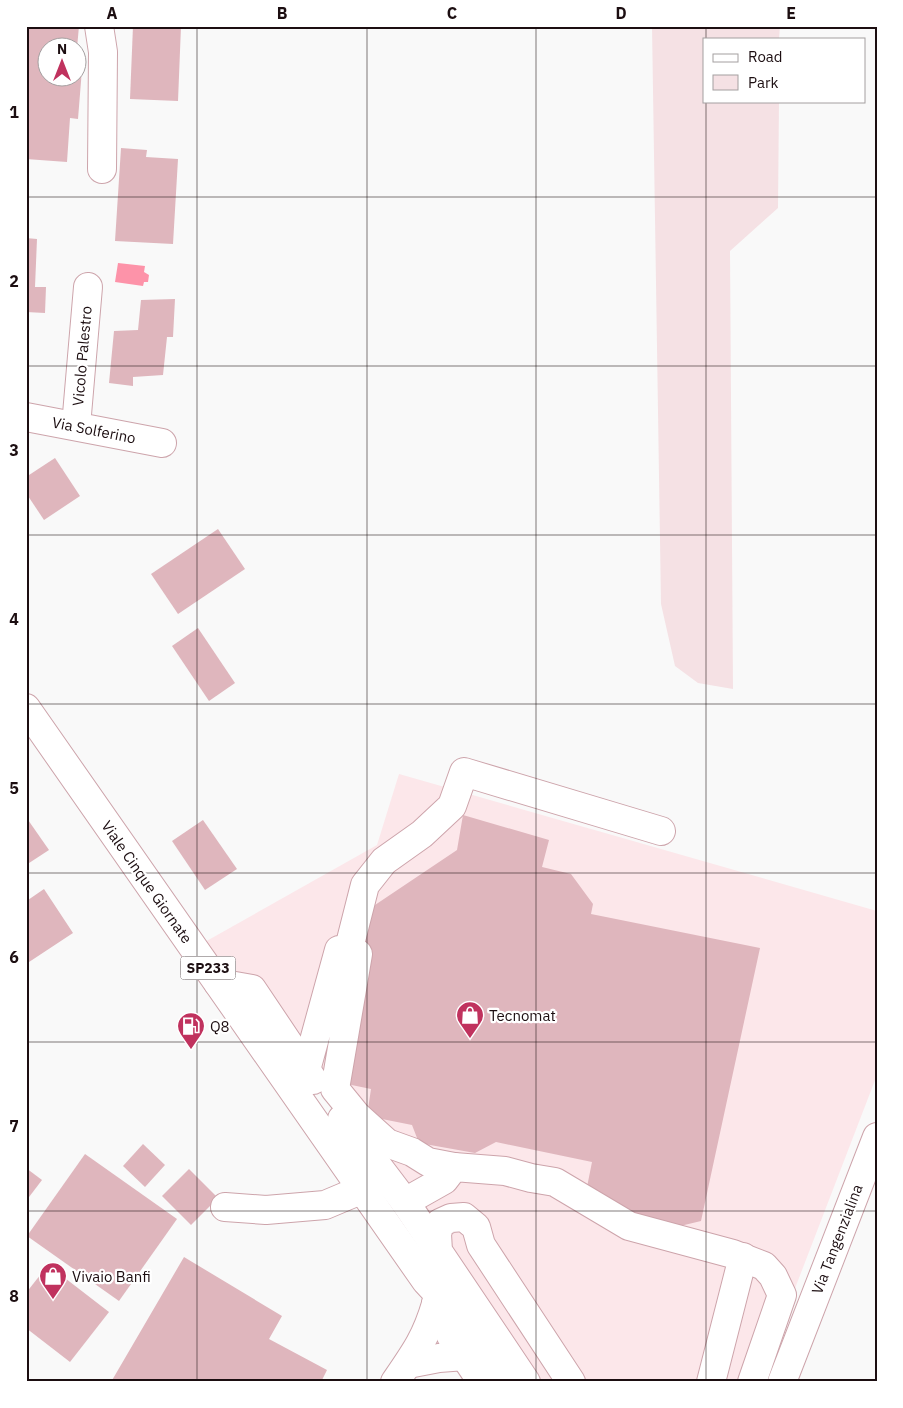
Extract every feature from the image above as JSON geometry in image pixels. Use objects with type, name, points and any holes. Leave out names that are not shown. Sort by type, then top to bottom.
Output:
[{"type":"main road","points":[[99,26],[103,52],[102,169]]},
{"type":"main road","name":"Vicolo Palestro","points":[[76,426],[88,287]]},
{"type":"main road","name":"Via Solferino","points":[[26,417],[162,443]]},
{"type":"main road","name":"Viale Cinque Giornate","points":[[26,708],[390,1227],[431,1293]]},
{"type":"main road","points":[[348,952],[366,884],[384,861],[422,834],[452,806],[464,772],[661,831]]},
{"type":"main road","points":[[306,1070],[339,950],[358,954],[335,1089],[357,1116],[387,1143],[412,1152],[449,1173],[504,1171],[555,1182],[630,1226],[682,1239],[764,1266],[773,1276],[782,1295],[752,1382]]},
{"type":"main road","points":[[218,983],[252,989],[306,1070],[405,1202],[526,1382]]},
{"type":"main road","name":"Via Tangenzialina","points":[[782,1382],[877,1137]]},
{"type":"main road","points":[[405,1202],[449,1173]]},
{"type":"main road","points":[[449,1173],[444,1201],[452,1218]]},
{"type":"main road","points":[[225,1207],[266,1210],[325,1205],[362,1189]]},
{"type":"main road","points":[[438,1251],[437,1234],[440,1223],[452,1218],[464,1217],[476,1228],[480,1245],[571,1382]]},
{"type":"main road","points":[[711,1382],[743,1258]]},
{"type":"main road","points":[[431,1293],[452,1336],[482,1382]]},
{"type":"main road","points":[[407,1376],[429,1328],[431,1293]]},
{"type":"main road","points":[[431,1293],[468,1326],[508,1382]]},
{"type":"main road","name":"Via Tangenzialina","points":[[775,1382],[797,1341]]},
{"type":"main road","points":[[407,1376],[439,1358],[464,1356]]},
{"type":"shaded area","points":[[118,263],[145,266],[144,272],[149,275],[148,282],[144,282],[143,286],[115,282]]},
{"type":"shaded area","points":[[399,774],[877,911],[877,1075],[759,1382],[526,1382],[439,1242],[306,1070],[203,943],[377,845]]},
{"type":"green space","points":[[652,26],[780,26],[779,38],[703,38],[703,102],[779,102],[778,208],[730,251],[733,689],[698,683],[675,666],[661,604]]},
{"type":"building","points":[[28,26],[79,26],[78,38],[38,38],[38,88],[80,88],[78,119],[70,118],[67,162],[26,159],[26,107],[29,71],[26,71]]},
{"type":"building","points":[[133,26],[181,26],[178,101],[130,99]]},
{"type":"building","points":[[121,148],[147,150],[146,157],[178,159],[173,244],[115,241]]},
{"type":"building","points":[[26,238],[37,239],[35,287],[46,287],[45,313],[26,312]]},
{"type":"building","points":[[175,299],[173,337],[167,337],[163,375],[133,377],[133,386],[109,383],[114,331],[138,330],[141,300]]},
{"type":"building","points":[[55,458],[80,496],[44,520],[26,493],[26,477]]},
{"type":"building","points":[[218,529],[245,569],[178,614],[151,574]]},
{"type":"building","points":[[198,628],[235,683],[209,701],[172,646]]},
{"type":"building","points":[[463,815],[549,840],[542,867],[571,874],[593,904],[591,914],[760,948],[701,1221],[676,1227],[651,1227],[585,1197],[592,1162],[496,1142],[475,1153],[419,1143],[412,1125],[367,1116],[371,1089],[337,1082],[372,907],[457,850]]},
{"type":"building","points":[[26,817],[49,850],[26,865]]},
{"type":"building","points":[[203,820],[237,869],[205,890],[172,841]]},
{"type":"building","points":[[44,889],[73,933],[26,964],[26,897],[28,900]]},
{"type":"building","points":[[143,1144],[165,1165],[145,1187],[123,1166]]},
{"type":"building","points":[[85,1154],[177,1219],[119,1301],[27,1236]]},
{"type":"building","points":[[26,1168],[42,1180],[26,1201]]},
{"type":"building","points":[[189,1169],[218,1198],[191,1225],[162,1196]]},
{"type":"building","points":[[184,1257],[282,1316],[269,1339],[327,1370],[321,1382],[111,1382]]},
{"type":"building","points":[[48,1265],[109,1312],[70,1362],[26,1328],[26,1293]]},
{"type":"place","name":"Tecnomat","points":[[470,1039]]},
{"type":"place","name":"Q8","points":[[191,1050]]},
{"type":"place","name":"Vivaio Banfi","points":[[53,1300]]}]
